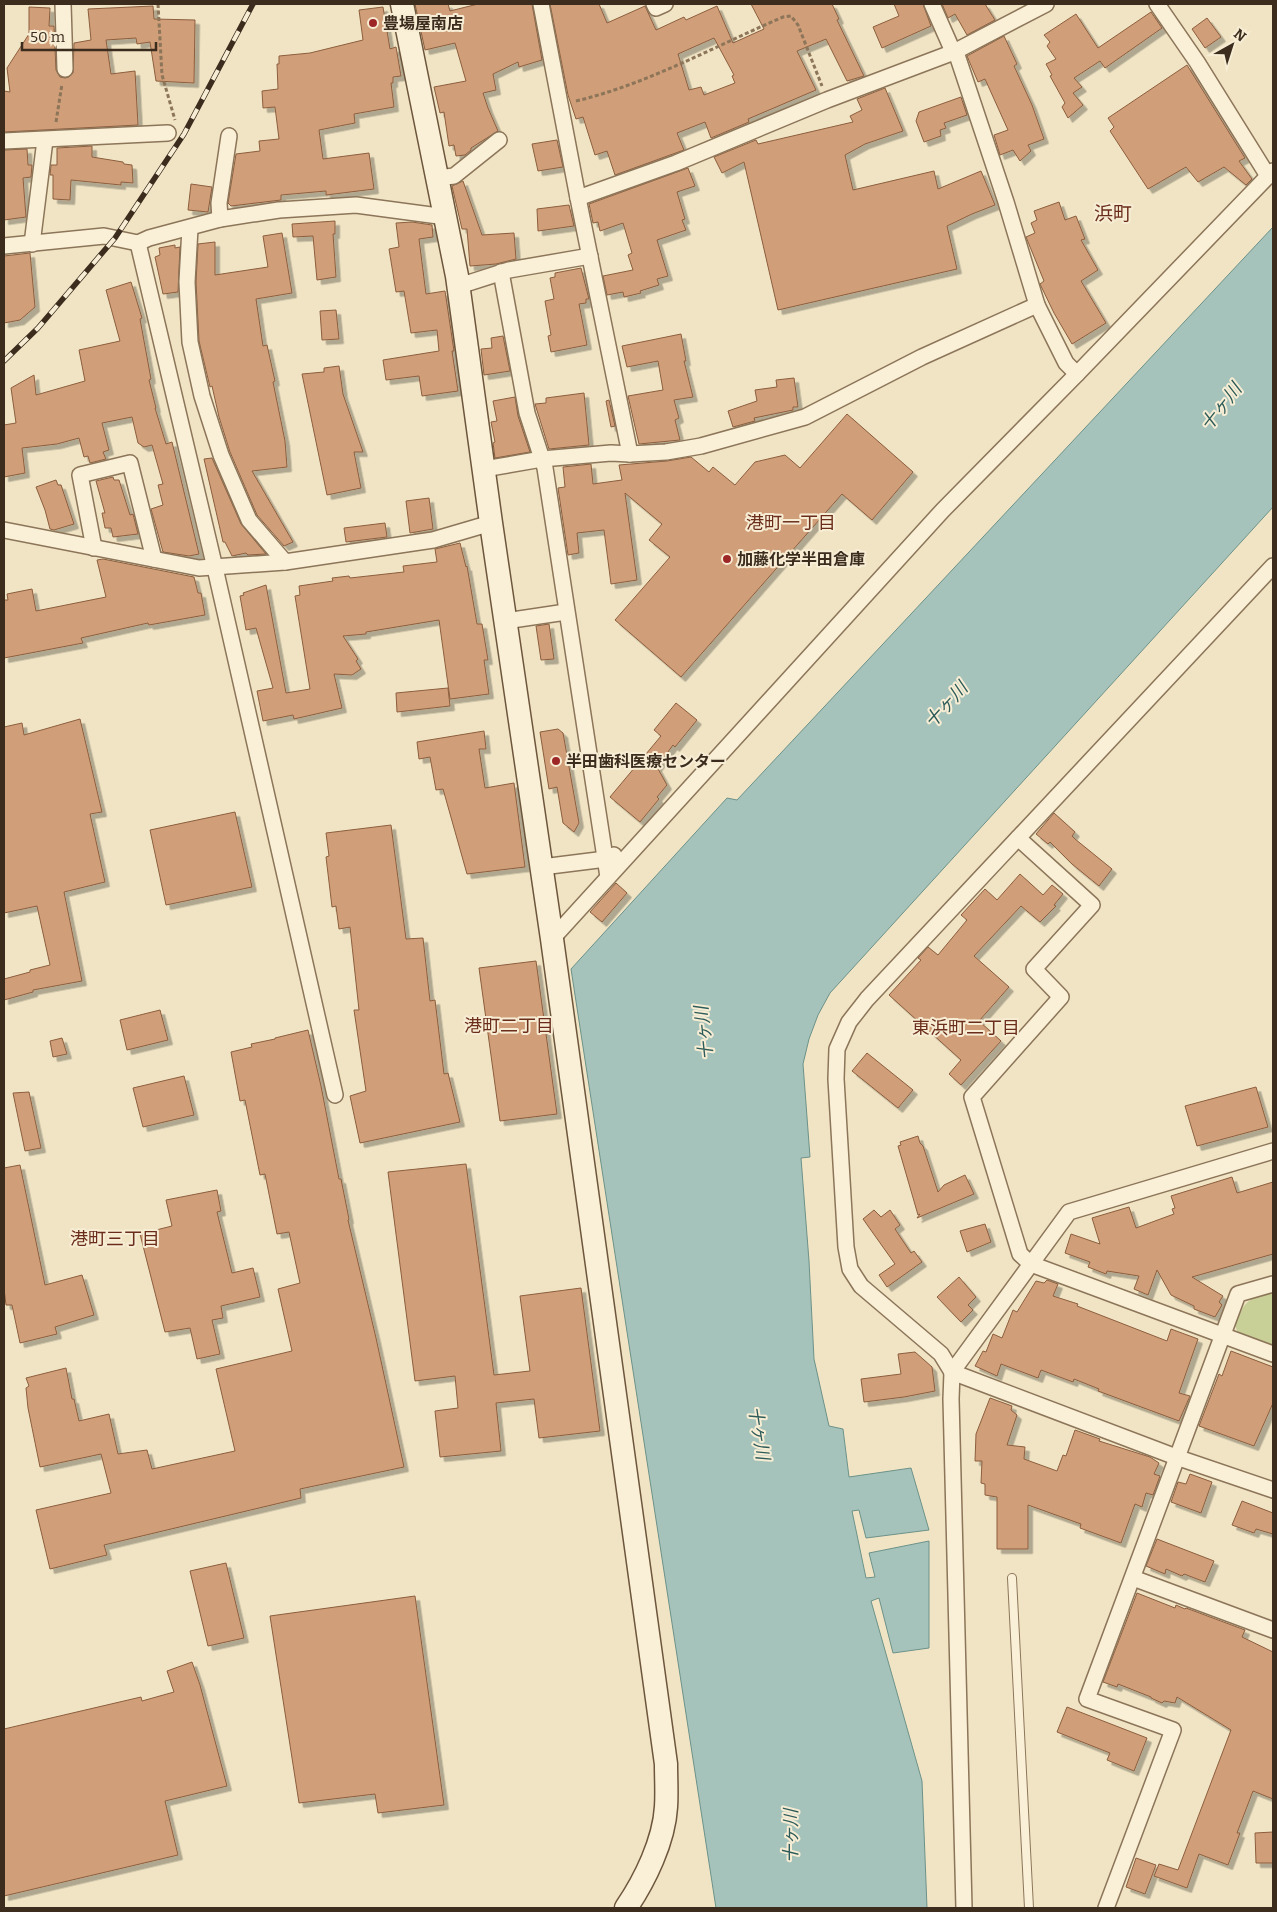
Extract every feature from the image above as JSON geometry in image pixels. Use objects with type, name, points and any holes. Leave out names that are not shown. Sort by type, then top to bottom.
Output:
[{"type":"street","points":[[63,4],[65,69]]},
{"type":"street","points":[[402,4],[459,286],[491,523],[542,867],[666,1764],[666,1809],[656,1851],[635,1896],[626,1908]]},
{"type":"street","points":[[541,4],[630,454]]},
{"type":"street","points":[[654,4],[656,8],[665,4]]},
{"type":"street","points":[[932,4],[958,58],[1006,202],[1037,305],[1066,363],[1077,374]]},
{"type":"street","points":[[578,198],[676,163],[827,100],[954,52],[1046,4]]},
{"type":"street","points":[[552,939],[943,510],[1271,173],[1157,4]]},
{"type":"street","points":[[4,142],[168,133]]},
{"type":"street","points":[[220,219],[219,202],[229,136]]},
{"type":"street","points":[[32,244],[49,139]]},
{"type":"street","points":[[438,178],[454,176],[499,140]]},
{"type":"street","points":[[4,246],[104,236],[138,243],[149,238],[220,219],[279,210],[356,205],[446,217]]},
{"type":"street","points":[[190,228],[187,282],[190,342],[202,396],[221,455],[249,520],[285,562]]},
{"type":"street","points":[[138,243],[216,568],[335,1095]]},
{"type":"street","points":[[459,286],[501,272],[590,256]]},
{"type":"street","points":[[501,272],[527,413],[545,468],[608,877]]},
{"type":"street","points":[[484,469],[542,459],[611,453],[666,452],[701,446],[804,417],[922,357],[1037,305]]},
{"type":"street","points":[[94,548],[80,475],[130,462],[154,559]]},
{"type":"street","points":[[4,530],[199,568],[216,568],[285,562],[434,540],[491,523]]},
{"type":"street","points":[[964,1908],[951,1400],[952,1372],[941,1354],[861,1286],[850,1269],[846,1247],[836,1079],[837,1049],[849,1022],[867,1000],[1273,566]]},
{"type":"street","points":[[506,621],[566,612]]},
{"type":"street","points":[[542,867],[606,859],[643,838]]},
{"type":"street","points":[[1018,838],[1092,905],[1034,969],[1061,997],[972,1097],[1020,1254],[1031,1264],[1273,1354]]},
{"type":"street","points":[[952,1372],[1068,1212],[1273,1151]]},
{"type":"street","points":[[1106,1908],[1173,1730],[1087,1699],[1238,1294],[1273,1284]]},
{"type":"street","points":[[952,1372],[1176,1457],[1273,1490]]},
{"type":"street","points":[[1133,1578],[1273,1630]]},
{"type":"lane","points":[[1012,1578],[1030,1908]]},
{"type":"path","points":[[158,4],[162,75],[176,119],[168,133]]},
{"type":"path","points":[[560,105],[600,96],[638,82],[783,17],[791,16],[806,41],[827,100]]},
{"type":"path","points":[[49,139],[65,69]]},
{"type":"green space","points":[[1273,1292],[1273,1347],[1239,1335],[1235,1326],[1248,1302]]},
{"type":"water","name":"十ヶ川","points":[[1273,227],[1273,507],[830,993],[818,1015],[809,1039],[803,1064],[810,1157],[801,1158],[814,1359],[829,1426],[843,1429],[849,1477],[911,1468],[929,1530],[866,1538],[859,1510],[852,1511],[866,1578],[875,1577],[869,1553],[929,1541],[929,1648],[893,1653],[879,1598],[871,1601],[922,1781],[927,1908],[716,1908],[571,969],[727,798],[737,800]]},
{"type":"building","points":[[415,4],[448,4],[450,11],[478,4],[532,4],[542,60],[519,67],[518,62],[493,74],[496,90],[483,93],[498,131],[471,148],[465,155],[456,156],[454,145],[449,146],[444,112],[440,113],[434,87],[466,81],[455,43],[425,50]]},
{"type":"building","points":[[550,4],[599,4],[607,23],[645,6],[656,30],[684,17],[686,20],[717,6],[733,43],[764,29],[751,4],[832,4],[839,19],[837,20],[864,76],[847,81],[826,39],[797,51],[816,90],[748,119],[749,122],[711,138],[705,122],[677,133],[684,150],[615,175],[607,151],[595,155],[583,117],[576,119],[568,95]],"holes":[[[714,38],[734,75],[732,76],[735,83],[704,95],[701,87],[689,90],[678,54]]]},
{"type":"building","points":[[894,4],[923,4],[931,26],[882,48],[873,27],[899,16]]},
{"type":"building","points":[[942,4],[985,4],[995,20],[967,35],[955,14],[948,18]]},
{"type":"building","points":[[153,6],[154,19],[195,20],[194,83],[156,81],[150,42],[137,44],[136,38],[106,40],[111,74],[135,71],[138,125],[4,132],[4,91],[10,92],[7,68],[29,34],[29,7],[50,8],[49,26],[54,26],[56,70],[60,77],[65,78],[73,73],[74,43],[91,40],[88,9]]},
{"type":"building","points":[[383,7],[390,49],[396,47],[401,76],[393,77],[393,83],[391,83],[394,107],[354,114],[355,123],[319,130],[323,159],[369,153],[374,189],[326,195],[326,191],[281,195],[281,200],[231,206],[228,203],[236,154],[260,151],[259,141],[279,139],[275,107],[263,108],[262,91],[278,89],[277,64],[279,64],[279,56],[310,53],[363,40],[359,10]]},
{"type":"building","points":[[1151,12],[1162,28],[1105,68],[1100,61],[1074,78],[1082,87],[1073,93],[1083,105],[1068,118],[1062,107],[1065,103],[1050,76],[1052,75],[1046,64],[1056,59],[1047,46],[1050,42],[1044,35],[1076,14],[1098,48]]},
{"type":"building","points":[[1207,18],[1221,37],[1205,48],[1192,29]]},
{"type":"building","points":[[1004,36],[1017,64],[1014,66],[1032,105],[1044,139],[1028,145],[1031,151],[1020,161],[1013,150],[1000,155],[994,135],[1008,130],[985,79],[978,82],[967,56]]},
{"type":"building","points":[[1187,65],[1245,158],[1239,161],[1252,179],[1246,185],[1224,167],[1198,182],[1186,167],[1148,189],[1110,131],[1114,127],[1108,118]]},
{"type":"building","points":[[885,88],[903,131],[865,144],[845,155],[853,190],[934,171],[938,189],[981,171],[995,205],[947,226],[957,269],[778,310],[744,162],[722,173],[714,157],[756,140],[758,144],[853,122],[850,116],[862,110],[857,99]]},
{"type":"building","points":[[961,97],[967,115],[944,123],[946,128],[940,130],[941,136],[924,142],[916,121],[919,112]]},
{"type":"building","points":[[557,140],[563,167],[538,171],[532,144]]},
{"type":"building","points":[[92,146],[92,157],[132,165],[133,183],[121,182],[121,185],[71,180],[70,200],[53,199],[53,175],[50,175],[51,165],[57,165],[57,148]]},
{"type":"building","points":[[27,149],[28,165],[32,165],[31,177],[23,178],[26,217],[4,220],[4,150]]},
{"type":"building","points":[[688,168],[695,186],[677,192],[685,219],[682,220],[686,230],[657,240],[668,276],[657,279],[659,285],[640,291],[641,293],[624,297],[623,292],[607,295],[603,276],[633,270],[628,255],[632,253],[623,223],[600,231],[598,222],[593,223],[589,204]]},
{"type":"building","points":[[463,181],[482,235],[514,233],[516,259],[496,264],[470,266],[467,229],[462,229],[452,186]]},
{"type":"building","points":[[191,184],[212,187],[208,212],[188,210]]},
{"type":"building","points":[[1059,202],[1065,220],[1076,216],[1085,239],[1081,240],[1098,270],[1081,281],[1106,323],[1072,344],[1040,284],[1044,281],[1026,237],[1035,233],[1031,223],[1037,220],[1034,211]]},
{"type":"building","points":[[569,205],[574,226],[538,231],[537,209]]},
{"type":"building","points":[[335,221],[335,234],[333,234],[336,277],[317,280],[313,236],[293,237],[292,224]]},
{"type":"building","points":[[412,222],[432,225],[433,237],[419,239],[426,294],[445,291],[458,391],[422,396],[419,376],[386,380],[383,360],[439,351],[437,330],[411,333],[404,291],[396,292],[389,249],[399,247],[396,223]]},
{"type":"building","points":[[282,233],[292,293],[256,299],[263,346],[267,345],[275,381],[273,382],[285,441],[287,467],[252,471],[293,542],[284,546],[257,515],[230,452],[212,386],[210,387],[199,341],[196,282],[198,244],[215,242],[215,275],[268,267],[263,236]]},
{"type":"building","points":[[175,245],[175,248],[180,247],[178,292],[163,294],[155,257],[160,255],[159,248]]},
{"type":"building","points":[[30,253],[35,307],[20,320],[4,323],[4,256]]},
{"type":"building","points":[[581,268],[589,299],[586,299],[586,303],[579,304],[587,345],[551,352],[548,336],[551,335],[545,301],[554,299],[550,278],[555,277],[555,273]]},
{"type":"building","points":[[131,282],[142,318],[140,319],[155,408],[166,444],[172,442],[199,554],[189,556],[163,552],[151,509],[163,505],[158,485],[163,484],[152,445],[144,447],[138,443],[132,417],[102,423],[109,450],[103,452],[106,459],[90,463],[88,456],[84,457],[79,438],[57,444],[22,448],[25,473],[4,477],[4,425],[16,423],[11,388],[34,375],[36,395],[85,381],[79,350],[120,341],[106,290]]},
{"type":"building","points":[[336,310],[339,339],[322,340],[320,311]]},
{"type":"building","points":[[681,334],[686,361],[684,361],[693,397],[674,400],[679,418],[675,420],[680,440],[639,444],[628,396],[663,390],[658,361],[627,367],[622,346]]},
{"type":"building","points":[[503,336],[510,371],[484,375],[481,349],[492,348],[491,338]]},
{"type":"building","points":[[339,366],[343,394],[363,452],[354,452],[361,488],[327,495],[302,374],[324,372],[324,368]]},
{"type":"building","points":[[794,378],[798,407],[793,407],[793,410],[754,418],[755,421],[733,427],[728,411],[757,401],[755,390],[777,387],[776,380]]},
{"type":"building","points":[[584,393],[589,445],[549,449],[535,404],[546,403],[546,398]]},
{"type":"building","points":[[515,397],[518,416],[530,452],[495,458],[493,443],[495,442],[491,422],[497,421],[493,401]]},
{"type":"building","points":[[609,400],[615,426],[611,427],[606,401]]},
{"type":"building","points":[[847,414],[913,472],[872,520],[842,494],[681,677],[615,620],[670,557],[649,540],[662,524],[625,493],[637,580],[611,584],[604,530],[577,533],[579,553],[568,555],[558,488],[565,487],[563,467],[591,464],[593,484],[622,480],[619,465],[691,457],[709,472],[713,467],[735,485],[755,462],[785,455],[800,468]]},
{"type":"building","points":[[212,458],[241,524],[266,554],[248,555],[246,553],[232,556],[225,542],[223,542],[204,459]]},
{"type":"building","points":[[113,477],[114,480],[119,480],[130,515],[133,514],[138,534],[113,537],[111,528],[105,528],[102,513],[105,513],[96,481]]},
{"type":"building","points":[[56,480],[58,485],[61,485],[74,524],[54,530],[50,529],[36,487]]},
{"type":"building","points":[[429,498],[433,529],[410,533],[406,501]]},
{"type":"building","points":[[385,523],[387,537],[346,542],[344,528]]},
{"type":"building","points":[[460,543],[467,566],[477,624],[482,624],[488,660],[484,660],[489,694],[450,699],[439,620],[366,632],[366,634],[343,636],[358,659],[356,661],[361,669],[352,675],[334,674],[342,708],[294,719],[293,715],[263,721],[257,691],[273,688],[256,628],[246,630],[240,596],[244,595],[243,593],[266,585],[286,693],[310,689],[295,596],[300,595],[299,586],[333,581],[332,578],[404,572],[403,566],[437,562],[435,549]]},
{"type":"building","points":[[103,559],[194,577],[198,593],[201,593],[205,615],[149,625],[148,623],[81,638],[83,643],[4,658],[4,600],[8,600],[7,594],[32,589],[36,611],[106,597],[97,560]]},
{"type":"building","points":[[549,624],[554,659],[541,660],[536,626]]},
{"type":"building","points":[[448,688],[450,706],[397,712],[396,693]]},
{"type":"building","points":[[676,703],[697,720],[675,747],[673,745],[657,767],[667,785],[657,797],[659,799],[640,822],[610,797],[661,736],[654,730]]},
{"type":"building","points":[[80,719],[102,812],[90,814],[105,882],[64,892],[82,981],[33,990],[33,992],[4,1000],[4,979],[50,965],[37,906],[4,913],[4,727],[22,723],[24,735]]},
{"type":"building","name":"半田歯科医療センター","points":[[558,729],[563,733],[579,823],[574,832],[563,823],[557,787],[549,789],[540,732]]},
{"type":"building","points":[[484,731],[486,749],[479,749],[485,788],[514,783],[525,867],[467,874],[443,789],[436,790],[430,757],[419,759],[417,742]]},
{"type":"building","points":[[235,812],[252,887],[166,905],[150,830]]},
{"type":"building","points":[[1054,813],[1075,832],[1072,836],[1075,839],[1112,869],[1099,886],[1072,864],[1050,842],[1048,844],[1036,834]]},
{"type":"building","points":[[391,825],[406,939],[423,938],[430,1001],[435,1000],[444,1074],[448,1073],[460,1122],[360,1143],[350,1096],[366,1091],[354,1010],[359,1010],[350,927],[339,929],[336,906],[332,907],[326,857],[329,856],[326,833]]},
{"type":"building","points":[[1020,874],[1043,895],[1052,885],[1063,894],[1054,905],[1056,906],[1040,922],[1021,906],[974,956],[1009,987],[979,1021],[1001,1041],[961,1085],[949,1074],[961,1060],[889,995],[921,960],[918,958],[928,947],[938,955],[967,920],[961,915],[985,889],[997,900]]},
{"type":"building","points":[[616,883],[627,893],[602,922],[590,912]]},
{"type":"building","points":[[536,961],[557,1114],[500,1121],[479,968]]},
{"type":"building","points":[[160,1010],[168,1040],[127,1050],[120,1020]]},
{"type":"building","points":[[308,1030],[339,1179],[341,1179],[348,1220],[404,1467],[300,1489],[301,1498],[104,1545],[107,1555],[50,1569],[36,1510],[111,1493],[101,1454],[40,1467],[28,1408],[26,1388],[29,1386],[26,1378],[66,1368],[72,1399],[74,1399],[79,1421],[109,1414],[118,1454],[147,1450],[152,1469],[235,1451],[216,1369],[292,1351],[278,1289],[300,1283],[289,1232],[277,1234],[265,1174],[260,1175],[245,1100],[240,1101],[231,1052],[252,1047],[251,1044]]},
{"type":"building","points":[[62,1038],[67,1054],[53,1057],[50,1041]]},
{"type":"building","points":[[867,1053],[913,1090],[898,1108],[852,1071]]},
{"type":"building","points":[[184,1076],[194,1115],[143,1127],[133,1088]]},
{"type":"building","points":[[1256,1087],[1268,1127],[1197,1146],[1185,1106]]},
{"type":"building","points":[[29,1092],[41,1148],[25,1151],[13,1093]]},
{"type":"building","points":[[918,1136],[938,1192],[944,1185],[965,1175],[974,1194],[917,1218],[920,1214],[918,1215],[898,1146],[901,1145],[900,1142]]},
{"type":"building","points":[[466,1164],[494,1375],[530,1371],[520,1296],[581,1288],[600,1431],[539,1438],[534,1399],[496,1403],[501,1451],[440,1457],[435,1411],[458,1408],[455,1376],[415,1381],[388,1172]]},
{"type":"building","points":[[20,1165],[45,1285],[82,1275],[94,1315],[55,1327],[57,1334],[20,1343],[12,1305],[6,1305],[4,1289],[4,1168]]},
{"type":"building","points":[[1232,1177],[1237,1193],[1273,1182],[1273,1254],[1192,1277],[1223,1296],[1219,1302],[1222,1305],[1215,1317],[1194,1309],[1194,1306],[1171,1295],[1157,1270],[1148,1295],[1134,1289],[1139,1276],[1107,1271],[1106,1274],[1088,1267],[1090,1262],[1065,1253],[1071,1234],[1100,1244],[1092,1218],[1129,1207],[1136,1228],[1174,1214],[1172,1209],[1175,1208],[1171,1196]]},
{"type":"building","points":[[217,1190],[221,1211],[217,1212],[232,1273],[253,1268],[260,1297],[221,1306],[223,1318],[212,1320],[220,1354],[197,1359],[190,1328],[165,1332],[140,1234],[172,1226],[166,1200]]},
{"type":"building","points":[[874,1210],[881,1217],[890,1210],[900,1225],[895,1229],[911,1253],[914,1251],[922,1262],[887,1287],[879,1275],[895,1264],[863,1219]]},
{"type":"building","points":[[985,1224],[991,1242],[967,1252],[960,1231]]},
{"type":"building","points":[[959,1277],[976,1297],[968,1305],[973,1310],[961,1322],[937,1297]]},
{"type":"building","points":[[1047,1280],[1058,1284],[1053,1296],[1078,1304],[1077,1306],[1167,1341],[1171,1329],[1198,1339],[1179,1393],[1190,1396],[1179,1421],[1098,1391],[1099,1389],[1074,1379],[1073,1382],[1041,1370],[1038,1378],[1001,1364],[997,1376],[975,1366],[983,1351],[986,1352],[993,1334],[1002,1338],[1013,1310],[1017,1312],[1036,1281],[1044,1283]]},
{"type":"building","points":[[1231,1351],[1273,1367],[1273,1403],[1254,1446],[1199,1426],[1219,1374],[1222,1376]]},
{"type":"building","points":[[915,1352],[932,1367],[935,1391],[864,1402],[861,1379],[901,1374],[898,1354]]},
{"type":"building","points":[[990,1398],[1012,1406],[1011,1410],[1017,1415],[1007,1445],[1025,1447],[1024,1459],[1057,1471],[1063,1455],[1066,1456],[1075,1430],[1100,1439],[1099,1441],[1150,1457],[1159,1463],[1154,1474],[1160,1476],[1153,1495],[1146,1493],[1142,1507],[1135,1504],[1121,1543],[1080,1528],[1081,1524],[1028,1505],[1028,1549],[997,1549],[997,1497],[985,1495],[985,1484],[981,1483],[982,1461],[975,1461],[976,1434]]},
{"type":"building","points":[[1190,1474],[1212,1482],[1201,1513],[1171,1502],[1178,1482],[1186,1484]]},
{"type":"building","points":[[1242,1501],[1273,1513],[1273,1534],[1256,1529],[1254,1533],[1232,1525]]},
{"type":"building","points":[[1157,1539],[1214,1561],[1205,1582],[1184,1574],[1182,1576],[1166,1569],[1165,1574],[1146,1566]]},
{"type":"building","points":[[226,1563],[244,1638],[208,1646],[190,1571]]},
{"type":"building","points":[[1137,1593],[1175,1608],[1176,1605],[1186,1608],[1245,1630],[1242,1637],[1273,1652],[1273,1799],[1253,1791],[1237,1833],[1240,1833],[1228,1865],[1199,1854],[1187,1888],[1154,1876],[1159,1864],[1178,1870],[1231,1730],[1177,1697],[1175,1703],[1164,1701],[1162,1703],[1118,1684],[1117,1687],[1103,1682]]},
{"type":"building","points":[[415,1596],[444,1805],[378,1813],[375,1794],[299,1803],[270,1616]]},
{"type":"building","points":[[192,1662],[227,1786],[165,1801],[178,1855],[4,1896],[4,1729],[141,1697],[142,1701],[174,1692],[167,1671]]},
{"type":"building","points":[[1067,1707],[1147,1738],[1134,1771],[1107,1760],[1110,1753],[1057,1732]]},
{"type":"building","points":[[1273,1832],[1273,1863],[1256,1863],[1255,1833]]},
{"type":"building","points":[[1136,1858],[1156,1865],[1145,1894],[1126,1887]]},
{"type":"railway","points":[[4,361],[38,328],[115,238],[184,134],[253,4]]},
{"type":"place","name":"豊場屋南店","points":[[373,23]]},
{"type":"place","name":"加藤化学半田倉庫","points":[[727,559]]},
{"type":"place","name":"半田歯科医療センター","points":[[556,761]]},
{"type":"district","name":"浜町","points":[[1113,213]]},
{"type":"district","name":"港町一丁目","points":[[791,523]]},
{"type":"district","name":"港町二丁目","points":[[509,1026]]},
{"type":"district","name":"東浜町二丁目","points":[[966,1028]]},
{"type":"district","name":"港町三丁目","points":[[115,1239]]}]
